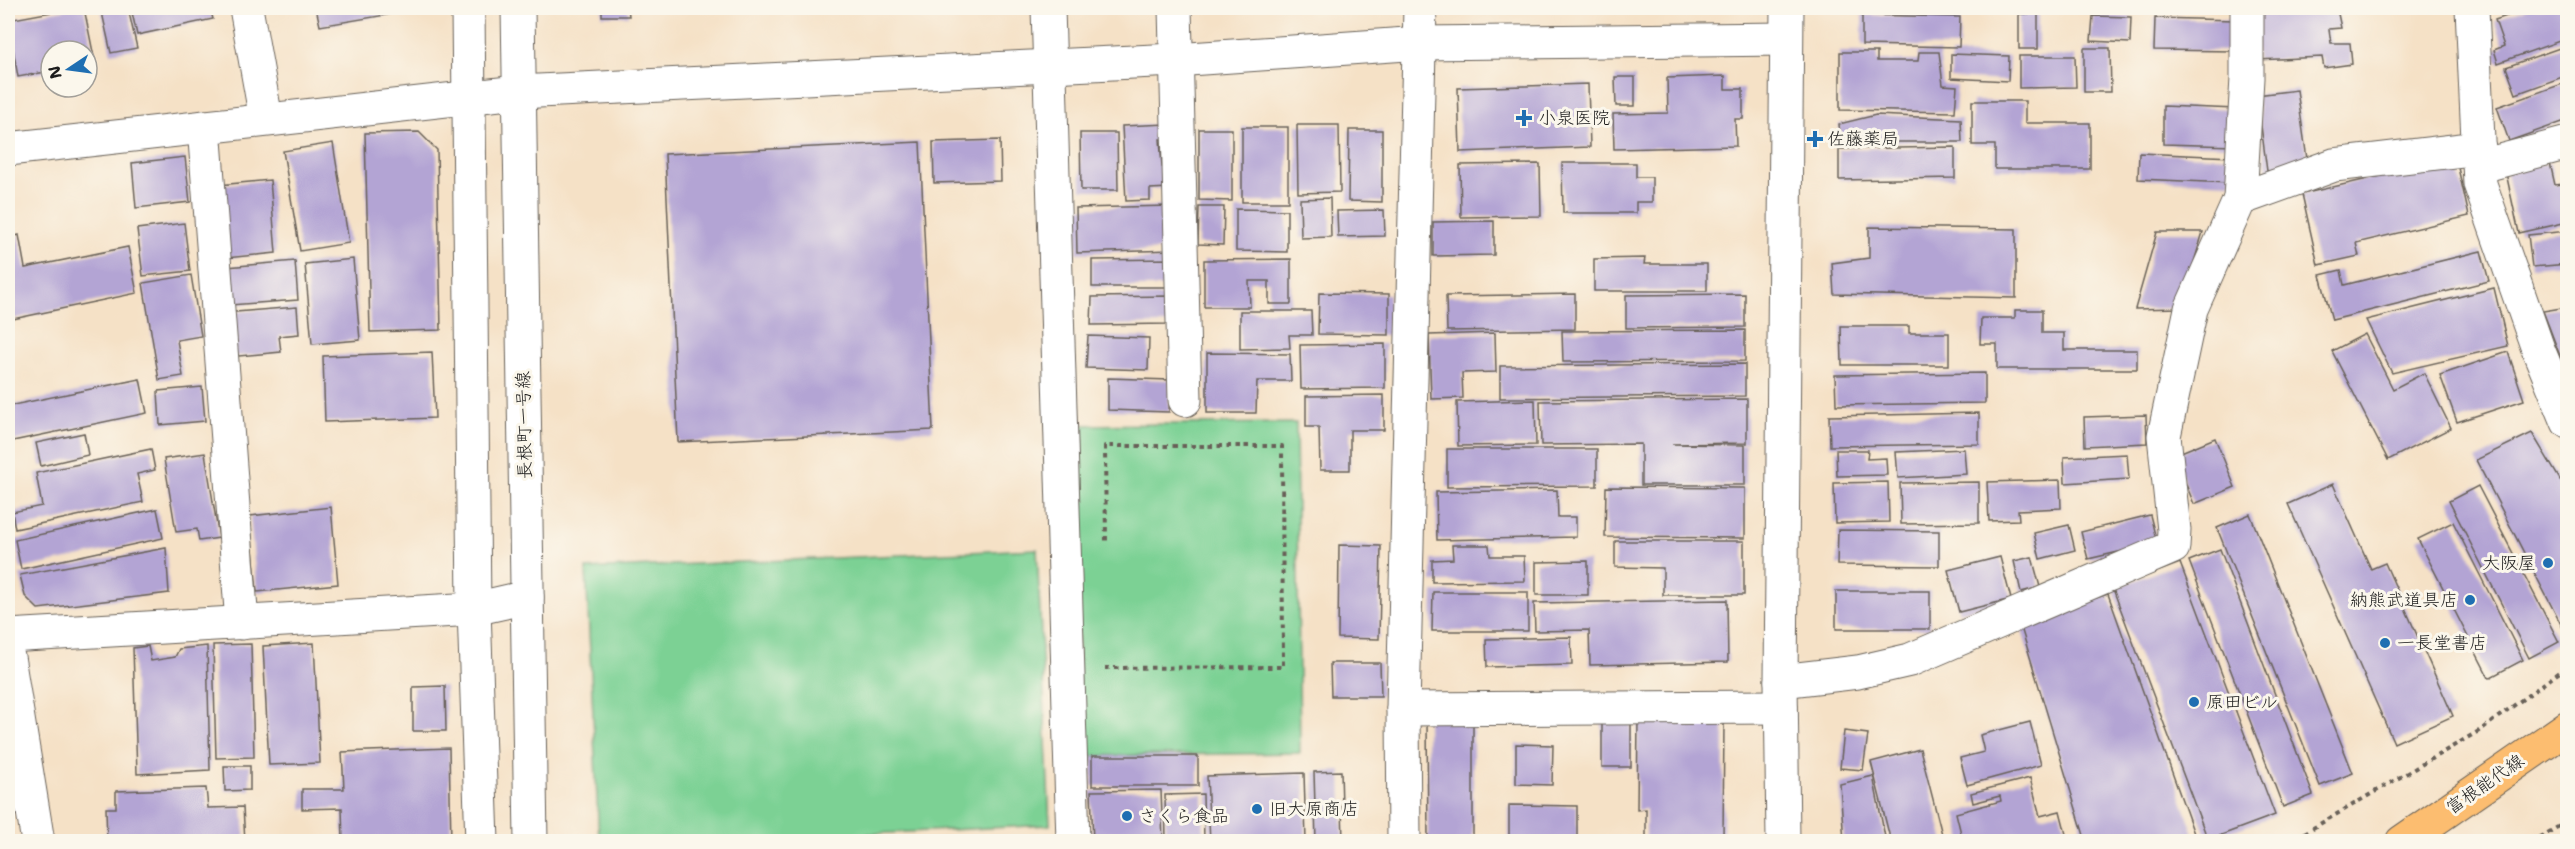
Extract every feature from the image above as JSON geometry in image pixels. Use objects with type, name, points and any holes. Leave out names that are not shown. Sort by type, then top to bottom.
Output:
[{"type":"main road","name":"富根能代線","points":[[2402,842],[2568,727]]},
{"type":"street","points":[[246,8],[266,119]]},
{"type":"street","points":[[468,8],[474,609],[482,842]]},
{"type":"street","name":"長根町一号線","points":[[518,8],[531,842]]},
{"type":"street","points":[[1048,8],[1073,842]]},
{"type":"street","points":[[1175,8],[1185,400]]},
{"type":"street","points":[[1404,842],[1403,709],[1421,43],[1420,8]]},
{"type":"street","points":[[1403,709],[1781,694],[1910,660],[2173,547],[2174,530],[2164,436],[2191,309],[2241,199],[2247,78],[2247,8]]},
{"type":"street","points":[[2472,8],[2480,184],[2538,349],[2568,422]]},
{"type":"street","points":[[8,149],[518,92],[1175,60],[1421,43],[1787,23],[1781,694],[1783,842]]},
{"type":"street","points":[[204,126],[242,624]]},
{"type":"street","points":[[2241,199],[2334,165],[2480,157],[2568,143]]},
{"type":"street","points":[[8,636],[474,609],[527,597]]},
{"type":"street","points":[[8,657],[38,842]]},
{"type":"path","points":[[1106,551],[1105,446],[1282,446],[1283,667],[1107,668],[1107,656]]},
{"type":"path","points":[[2289,842],[2479,731],[2568,666]]},
{"type":"path","points":[[2532,842],[2568,821]]},
{"type":"green space","points":[[1296,423],[1300,753],[1079,756],[1076,425]]},
{"type":"green space","points":[[1037,549],[1050,825],[868,834],[868,842],[599,841],[586,569]]},
{"type":"building","points":[[84,8],[90,39],[39,39],[39,73],[18,77],[8,20]]},
{"type":"building","points":[[101,8],[128,8],[137,48],[111,53]]},
{"type":"building","points":[[131,8],[210,8],[213,19],[137,35]]},
{"type":"building","points":[[316,8],[409,8],[410,11],[320,26]]},
{"type":"building","points":[[602,8],[628,8],[629,16],[602,16]]},
{"type":"building","points":[[1948,8],[1969,8],[1969,10],[1948,10]]},
{"type":"building","points":[[2087,8],[2181,8],[2181,12],[2087,11]]},
{"type":"building","points":[[2497,8],[2513,8],[2497,13]]},
{"type":"building","points":[[2530,8],[2568,8],[2568,38],[2498,63],[2494,50],[2504,46],[2495,20]]},
{"type":"building","points":[[2337,9],[2341,28],[2329,29],[2331,43],[2350,43],[2352,64],[2324,68],[2322,57],[2257,60],[2255,14]]},
{"type":"building","points":[[2019,14],[2038,14],[2038,49],[2019,49]]},
{"type":"building","points":[[1862,15],[1960,17],[1959,47],[1862,45]]},
{"type":"building","points":[[2093,16],[2131,17],[2130,43],[2091,41]]},
{"type":"building","points":[[2155,18],[2235,20],[2235,51],[2154,50]]},
{"type":"building","points":[[2568,45],[2568,75],[2516,94],[2506,67]]},
{"type":"building","points":[[2084,48],[2110,48],[2111,92],[2084,92]]},
{"type":"building","points":[[1840,52],[1877,52],[1877,61],[1918,61],[1919,52],[1939,52],[1943,85],[1957,86],[1955,112],[1840,110]]},
{"type":"building","points":[[1951,54],[2009,56],[2008,81],[1951,78]]},
{"type":"building","points":[[2019,56],[2075,56],[2076,87],[2019,88]]},
{"type":"building","points":[[1725,76],[1725,89],[1743,89],[1743,119],[1735,119],[1736,146],[1614,149],[1613,114],[1668,113],[1667,78]]},
{"type":"building","points":[[1615,77],[1635,77],[1635,106],[1616,106]]},
{"type":"building","points":[[2568,82],[2568,120],[2509,141],[2497,107]]},
{"type":"building","name":"小泉医院","points":[[1588,84],[1590,147],[1460,152],[1458,88]]},
{"type":"building","points":[[2297,90],[2308,166],[2267,171],[2257,95]]},
{"type":"building","points":[[1972,101],[2025,101],[2025,123],[2090,123],[2090,169],[1995,169],[1995,145],[1972,145]]},
{"type":"building","points":[[2163,106],[2236,109],[2235,146],[2163,144]]},
{"type":"building","points":[[1876,115],[1961,119],[1962,142],[1841,142],[1839,124]]},
{"type":"building","points":[[1168,124],[1169,139],[1160,139],[1162,167],[1169,167],[1169,188],[1150,189],[1150,200],[1126,201],[1122,126]]},
{"type":"building","points":[[1297,125],[1339,125],[1340,192],[1298,193]]},
{"type":"building","points":[[1242,127],[1288,127],[1288,202],[1242,202]]},
{"type":"building","points":[[1199,129],[1232,129],[1232,201],[1199,200]]},
{"type":"building","points":[[1349,130],[1382,130],[1382,202],[1348,201]]},
{"type":"building","points":[[419,132],[437,150],[441,330],[370,332],[365,133]]},
{"type":"building","points":[[1080,133],[1117,133],[1118,190],[1081,190]]},
{"type":"building","points":[[1000,140],[1001,181],[934,183],[933,142]]},
{"type":"building","points":[[920,142],[933,430],[678,442],[665,154]]},
{"type":"building","points":[[333,143],[349,243],[300,251],[283,151]]},
{"type":"building","points":[[1955,147],[1955,178],[1839,180],[1839,149]]},
{"type":"building","points":[[2139,153],[2232,157],[2230,183],[2138,179]]},
{"type":"building","points":[[185,157],[190,202],[136,208],[132,163]]},
{"type":"building","points":[[2456,159],[2469,216],[2356,243],[2359,256],[2318,265],[2302,194]]},
{"type":"building","points":[[2568,162],[2568,174],[2562,166]]},
{"type":"building","points":[[1562,163],[1636,163],[1636,177],[1652,177],[1652,202],[1636,202],[1636,213],[1563,213]]},
{"type":"building","points":[[2550,163],[2555,185],[2563,184],[2565,192],[2568,191],[2568,222],[2519,233],[2506,173]]},
{"type":"building","points":[[1540,164],[1541,216],[1461,217],[1460,165]]},
{"type":"building","points":[[270,180],[276,253],[226,258],[219,185]]},
{"type":"building","points":[[8,198],[14,229],[8,230]]},
{"type":"building","points":[[1330,198],[1331,237],[1301,238],[1300,199]]},
{"type":"building","points":[[1171,206],[1173,250],[1077,253],[1076,208]]},
{"type":"building","points":[[1199,207],[1224,207],[1223,245],[1198,244]]},
{"type":"building","points":[[1236,209],[1287,210],[1287,252],[1236,251]]},
{"type":"building","points":[[1384,210],[1385,236],[1338,237],[1337,211]]},
{"type":"building","points":[[1494,221],[1494,255],[1433,256],[1433,222]]},
{"type":"building","points":[[184,223],[190,271],[143,276],[137,229]]},
{"type":"building","points":[[1869,227],[2016,229],[2016,298],[1834,294],[1832,263],[1869,258]]},
{"type":"building","points":[[2568,231],[2568,264],[2532,267],[2528,235]]},
{"type":"building","points":[[2157,232],[2203,232],[2180,308],[2135,309]]},
{"type":"building","points":[[19,235],[25,268],[128,247],[137,293],[8,320],[8,238]]},
{"type":"building","points":[[2481,251],[2489,281],[2332,320],[2320,275],[2341,270],[2344,285]]},
{"type":"building","points":[[1645,258],[1644,264],[1707,264],[1707,291],[1594,291],[1594,259]]},
{"type":"building","points":[[353,259],[360,340],[312,344],[305,264]]},
{"type":"building","points":[[1172,259],[1172,287],[1092,287],[1092,260]]},
{"type":"building","points":[[1291,259],[1291,304],[1269,304],[1269,281],[1249,281],[1250,307],[1204,307],[1204,260]]},
{"type":"building","points":[[295,261],[298,300],[230,305],[227,267]]},
{"type":"building","points":[[191,275],[201,336],[177,340],[183,376],[159,380],[143,283]]},
{"type":"building","points":[[2494,288],[2508,346],[2392,373],[2366,320]]},
{"type":"building","points":[[1319,293],[1389,294],[1389,335],[1318,334]]},
{"type":"building","points":[[1575,294],[1575,329],[1447,331],[1446,296]]},
{"type":"building","points":[[1745,294],[1745,327],[1626,328],[1626,295]]},
{"type":"building","points":[[1171,296],[1171,324],[1091,325],[1092,297]]},
{"type":"building","points":[[297,307],[299,334],[279,336],[281,352],[228,357],[224,313]]},
{"type":"building","points":[[2568,307],[2568,377],[2543,311]]},
{"type":"building","points":[[2015,310],[2042,310],[2042,333],[2064,333],[2064,350],[2137,350],[2137,369],[1997,369],[1997,344],[1980,344],[1981,318],[2015,318]]},
{"type":"building","points":[[1240,311],[1311,311],[1312,335],[1289,335],[1290,348],[1240,349]]},
{"type":"building","points":[[1841,326],[1909,326],[1909,333],[1949,333],[1949,365],[1842,365]]},
{"type":"building","points":[[1745,330],[1745,361],[1563,362],[1562,331]]},
{"type":"building","points":[[1495,333],[1496,372],[1462,373],[1463,398],[1431,399],[1429,335]]},
{"type":"building","points":[[2365,334],[2393,389],[2424,373],[2451,428],[2388,460],[2332,351]]},
{"type":"building","points":[[1088,336],[1149,338],[1148,370],[1086,368]]},
{"type":"building","points":[[1385,344],[1385,388],[1301,389],[1300,345]]},
{"type":"building","points":[[432,352],[435,418],[325,422],[323,356]]},
{"type":"building","points":[[2508,352],[2524,400],[2457,422],[2440,375]]},
{"type":"building","points":[[1207,353],[1290,354],[1291,381],[1257,381],[1256,413],[1207,413]]},
{"type":"building","points":[[1745,364],[1745,396],[1500,398],[1500,366]]},
{"type":"building","points":[[1985,373],[1985,403],[1836,405],[1835,375]]},
{"type":"building","points":[[1108,378],[1170,380],[1169,412],[1108,410]]},
{"type":"building","points":[[140,379],[147,413],[8,442],[8,406]]},
{"type":"building","points":[[202,387],[205,421],[160,425],[158,391]]},
{"type":"building","points":[[1384,395],[1384,430],[1350,430],[1350,470],[1320,470],[1319,427],[1306,427],[1306,396]]},
{"type":"building","points":[[1747,399],[1747,443],[1672,444],[1745,445],[1745,485],[1641,485],[1641,444],[1541,445],[1540,401]]},
{"type":"building","points":[[1535,400],[1536,445],[1458,446],[1457,402]]},
{"type":"building","points":[[1979,413],[1979,444],[1830,446],[1829,416]]},
{"type":"building","points":[[2146,415],[2147,443],[2085,446],[2084,417]]},
{"type":"building","points":[[84,433],[88,455],[41,466],[36,443]]},
{"type":"building","name":"大阪屋","points":[[2532,433],[2568,493],[2568,633],[2566,634],[2476,460]]},
{"type":"building","points":[[2215,438],[2235,487],[2194,504],[2174,455]]},
{"type":"building","points":[[151,449],[155,470],[137,474],[143,502],[15,529],[12,512],[42,506],[36,473]]},
{"type":"building","points":[[1447,449],[1597,449],[1597,486],[1447,487]]},
{"type":"building","points":[[1964,449],[1966,474],[1898,478],[1896,452]]},
{"type":"building","points":[[1836,450],[1868,450],[1867,459],[1886,458],[1887,475],[1837,476]]},
{"type":"building","points":[[205,453],[219,538],[199,541],[197,529],[176,532],[164,459]]},
{"type":"building","points":[[2127,454],[2129,479],[2065,483],[2064,457]]},
{"type":"building","points":[[2060,480],[2061,508],[2018,510],[2019,520],[1989,521],[1987,482]]},
{"type":"building","points":[[1888,482],[1889,522],[1835,523],[1834,483]]},
{"type":"building","points":[[1979,482],[1979,523],[1901,524],[1900,483]]},
{"type":"building","name":"一長堂書店","points":[[2333,484],[2371,569],[2385,563],[2453,716],[2394,743],[2288,504]]},
{"type":"building","points":[[2478,486],[2559,642],[2529,658],[2449,501]]},
{"type":"building","points":[[1606,487],[1745,488],[1745,538],[1605,537]]},
{"type":"building","points":[[1557,490],[1558,517],[1576,517],[1576,537],[1437,540],[1436,492]]},
{"type":"building","points":[[331,507],[338,584],[257,592],[250,516]]},
{"type":"building","points":[[157,509],[163,538],[21,569],[15,540]]},
{"type":"building","points":[[2250,514],[2353,773],[2320,786],[2217,528]]},
{"type":"building","points":[[2150,515],[2157,543],[2088,559],[2081,532]]},
{"type":"building","name":"納熊武道具店","points":[[2453,522],[2523,660],[2489,678],[2418,539]]},
{"type":"building","points":[[2069,525],[2075,550],[2040,559],[2034,533]]},
{"type":"building","points":[[1838,530],[1939,531],[1939,566],[1837,565]]},
{"type":"building","points":[[1615,541],[1744,541],[1744,595],[1663,595],[1663,568],[1615,567]]},
{"type":"building","points":[[1339,545],[1381,546],[1379,639],[1338,638]]},
{"type":"building","points":[[1452,545],[1489,545],[1490,556],[1524,556],[1525,581],[1432,582],[1432,560],[1453,559]]},
{"type":"building","points":[[166,548],[169,593],[38,609],[25,596],[20,575]]},
{"type":"building","points":[[2220,549],[2313,795],[2283,807],[2189,561]]},
{"type":"building","points":[[2000,557],[2011,599],[1959,612],[1948,570]]},
{"type":"building","points":[[2032,557],[2040,587],[2021,592],[2014,561]]},
{"type":"building","points":[[1588,561],[1588,595],[1536,595],[1536,562]]},
{"type":"building","name":"原田ビル","points":[[2180,563],[2275,815],[2208,840],[2113,589]]},
{"type":"building","points":[[1836,591],[1930,591],[1930,629],[1836,629]]},
{"type":"building","points":[[1433,592],[1528,592],[1528,631],[1432,631]]},
{"type":"building","points":[[2108,594],[2197,842],[2086,842],[2020,624]]},
{"type":"building","points":[[1727,600],[1728,662],[1590,665],[1589,630],[1535,631],[1534,603]]},
{"type":"building","points":[[1571,637],[1572,665],[1487,667],[1486,639]]},
{"type":"building","points":[[314,643],[320,763],[269,765],[263,646]]},
{"type":"building","points":[[251,644],[254,757],[216,758],[213,645]]},
{"type":"building","points":[[148,646],[151,661],[175,657],[179,649],[207,646],[210,770],[137,774],[133,648]]},
{"type":"building","points":[[1330,663],[1380,663],[1381,696],[1331,696]]},
{"type":"building","points":[[445,686],[446,731],[413,731],[413,687]]},
{"type":"building","points":[[1602,715],[1631,715],[1631,767],[1602,767]]},
{"type":"building","points":[[1638,717],[1724,718],[1723,842],[1646,842],[1646,809],[1637,810]]},
{"type":"building","points":[[1427,719],[1473,719],[1473,842],[1428,842]]},
{"type":"building","points":[[2030,722],[2041,765],[1967,785],[1960,758],[1984,752],[1980,735]]},
{"type":"building","points":[[1844,731],[1868,734],[1863,770],[1840,768]]},
{"type":"building","points":[[1516,744],[1553,745],[1552,785],[1516,784]]},
{"type":"building","points":[[449,748],[451,842],[343,842],[342,808],[302,809],[302,789],[344,789],[342,752]]},
{"type":"building","points":[[1920,749],[1944,842],[1891,842],[1871,762]]},
{"type":"building","points":[[1092,756],[1198,756],[1198,786],[1092,786]]},
{"type":"building","points":[[224,766],[250,766],[250,790],[225,791]]},
{"type":"building","points":[[1341,771],[1343,842],[1316,842],[1314,772]]},
{"type":"building","name":"旧大原商店","points":[[1304,773],[1306,842],[1210,842],[1207,776]]},
{"type":"building","points":[[1873,776],[1886,842],[1844,842],[1840,784]]},
{"type":"building","points":[[2030,778],[2040,816],[2060,811],[2068,842],[1963,842],[1956,813],[2001,801],[2000,796],[1973,803],[1971,793]]},
{"type":"building","points":[[206,788],[208,808],[243,807],[245,842],[107,842],[106,808],[116,808],[116,791]]},
{"type":"building","name":"さくら食品","points":[[1161,790],[1163,842],[1093,842],[1091,791]]},
{"type":"building","points":[[1203,794],[1204,842],[1166,842],[1165,795]]},
{"type":"building","points":[[1509,805],[1577,806],[1577,842],[1509,842]]},
{"type":"place","name":"小泉医院","points":[[1524,118]]},
{"type":"place","name":"佐藤薬局","points":[[1815,139]]},
{"type":"place","name":"大阪屋","points":[[2548,563]]},
{"type":"place","name":"納熊武道具店","points":[[2470,600]]},
{"type":"place","name":"一長堂書店","points":[[2385,643]]},
{"type":"place","name":"原田ビル","points":[[2194,702]]},
{"type":"place","name":"旧大原商店","points":[[1257,809]]},
{"type":"place","name":"さくら食品","points":[[1127,816]]}]
